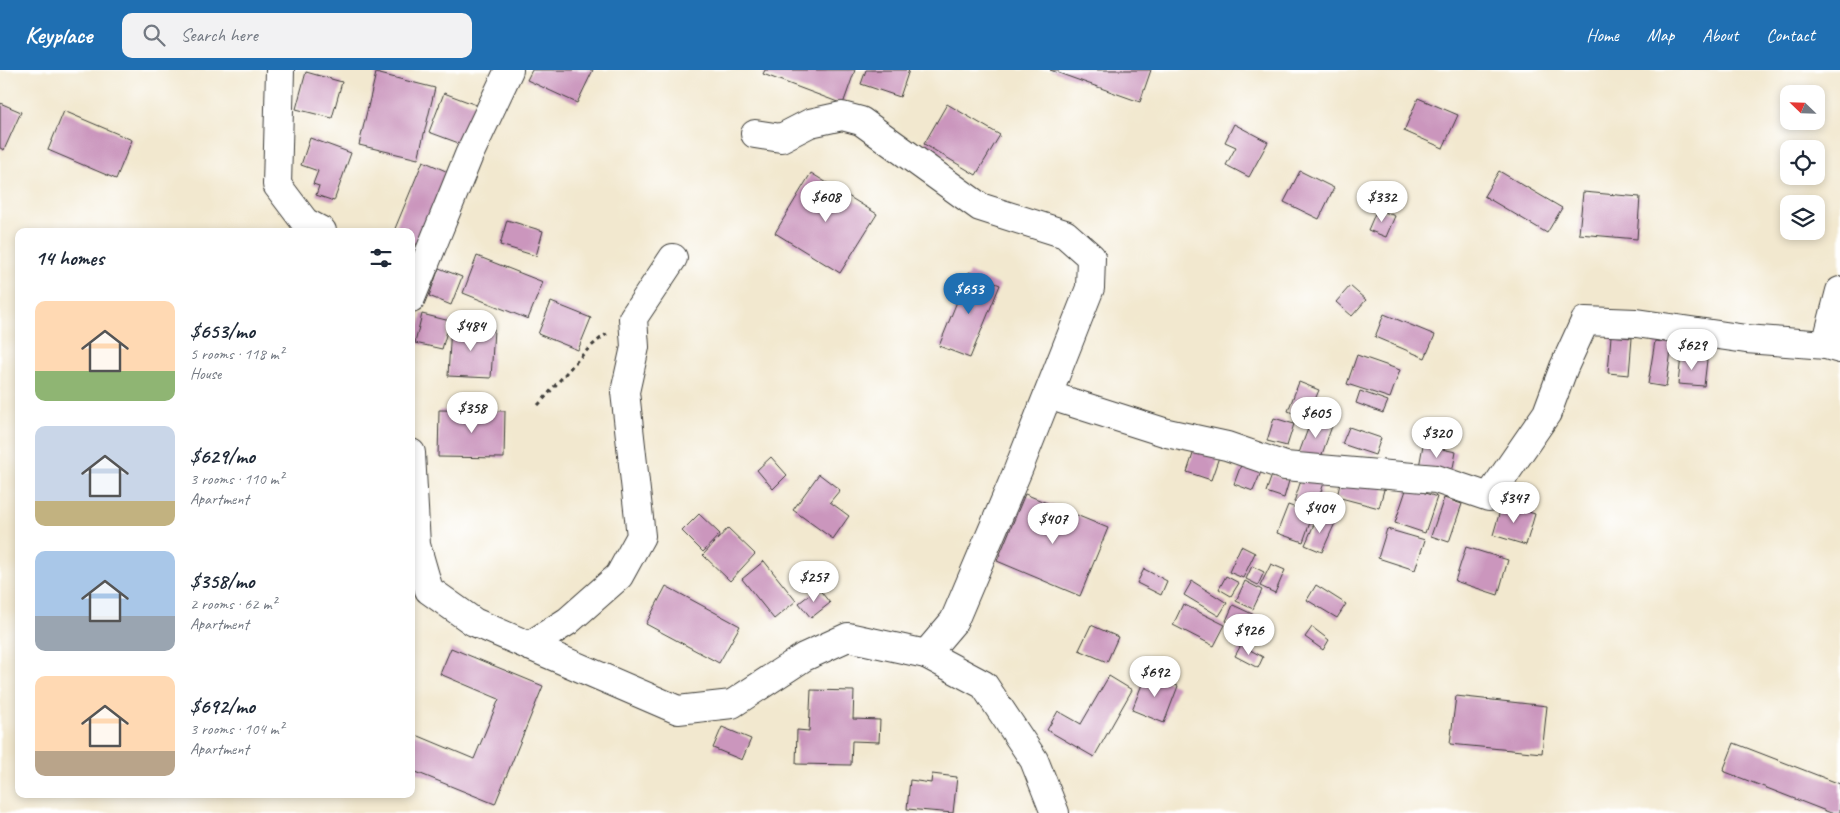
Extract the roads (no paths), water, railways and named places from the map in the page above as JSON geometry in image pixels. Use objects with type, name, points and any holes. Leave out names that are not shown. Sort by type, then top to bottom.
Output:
[{"type":"street","points":[[280,70],[277,185],[305,222],[316,228]]},
{"type":"street","points":[[415,288],[469,155],[509,70]]},
{"type":"street","points":[[756,134],[781,138],[810,123],[842,116],[861,121],[980,207],[1065,234],[1091,257],[1090,288],[1048,395],[954,621],[926,654]]},
{"type":"street","points":[[529,646],[568,621],[619,576],[641,536],[625,392],[635,346],[632,318],[673,258]]},
{"type":"street","points":[[1048,395],[1167,433],[1228,446],[1285,466],[1436,479],[1489,497],[1547,413],[1564,367],[1585,321],[1636,323],[1746,339],[1833,347],[1840,291]]},
{"type":"street","points":[[415,527],[416,545],[429,590],[474,622],[678,710],[732,704],[804,657],[848,637],[926,654],[984,685],[1034,760],[1055,813]]}]
